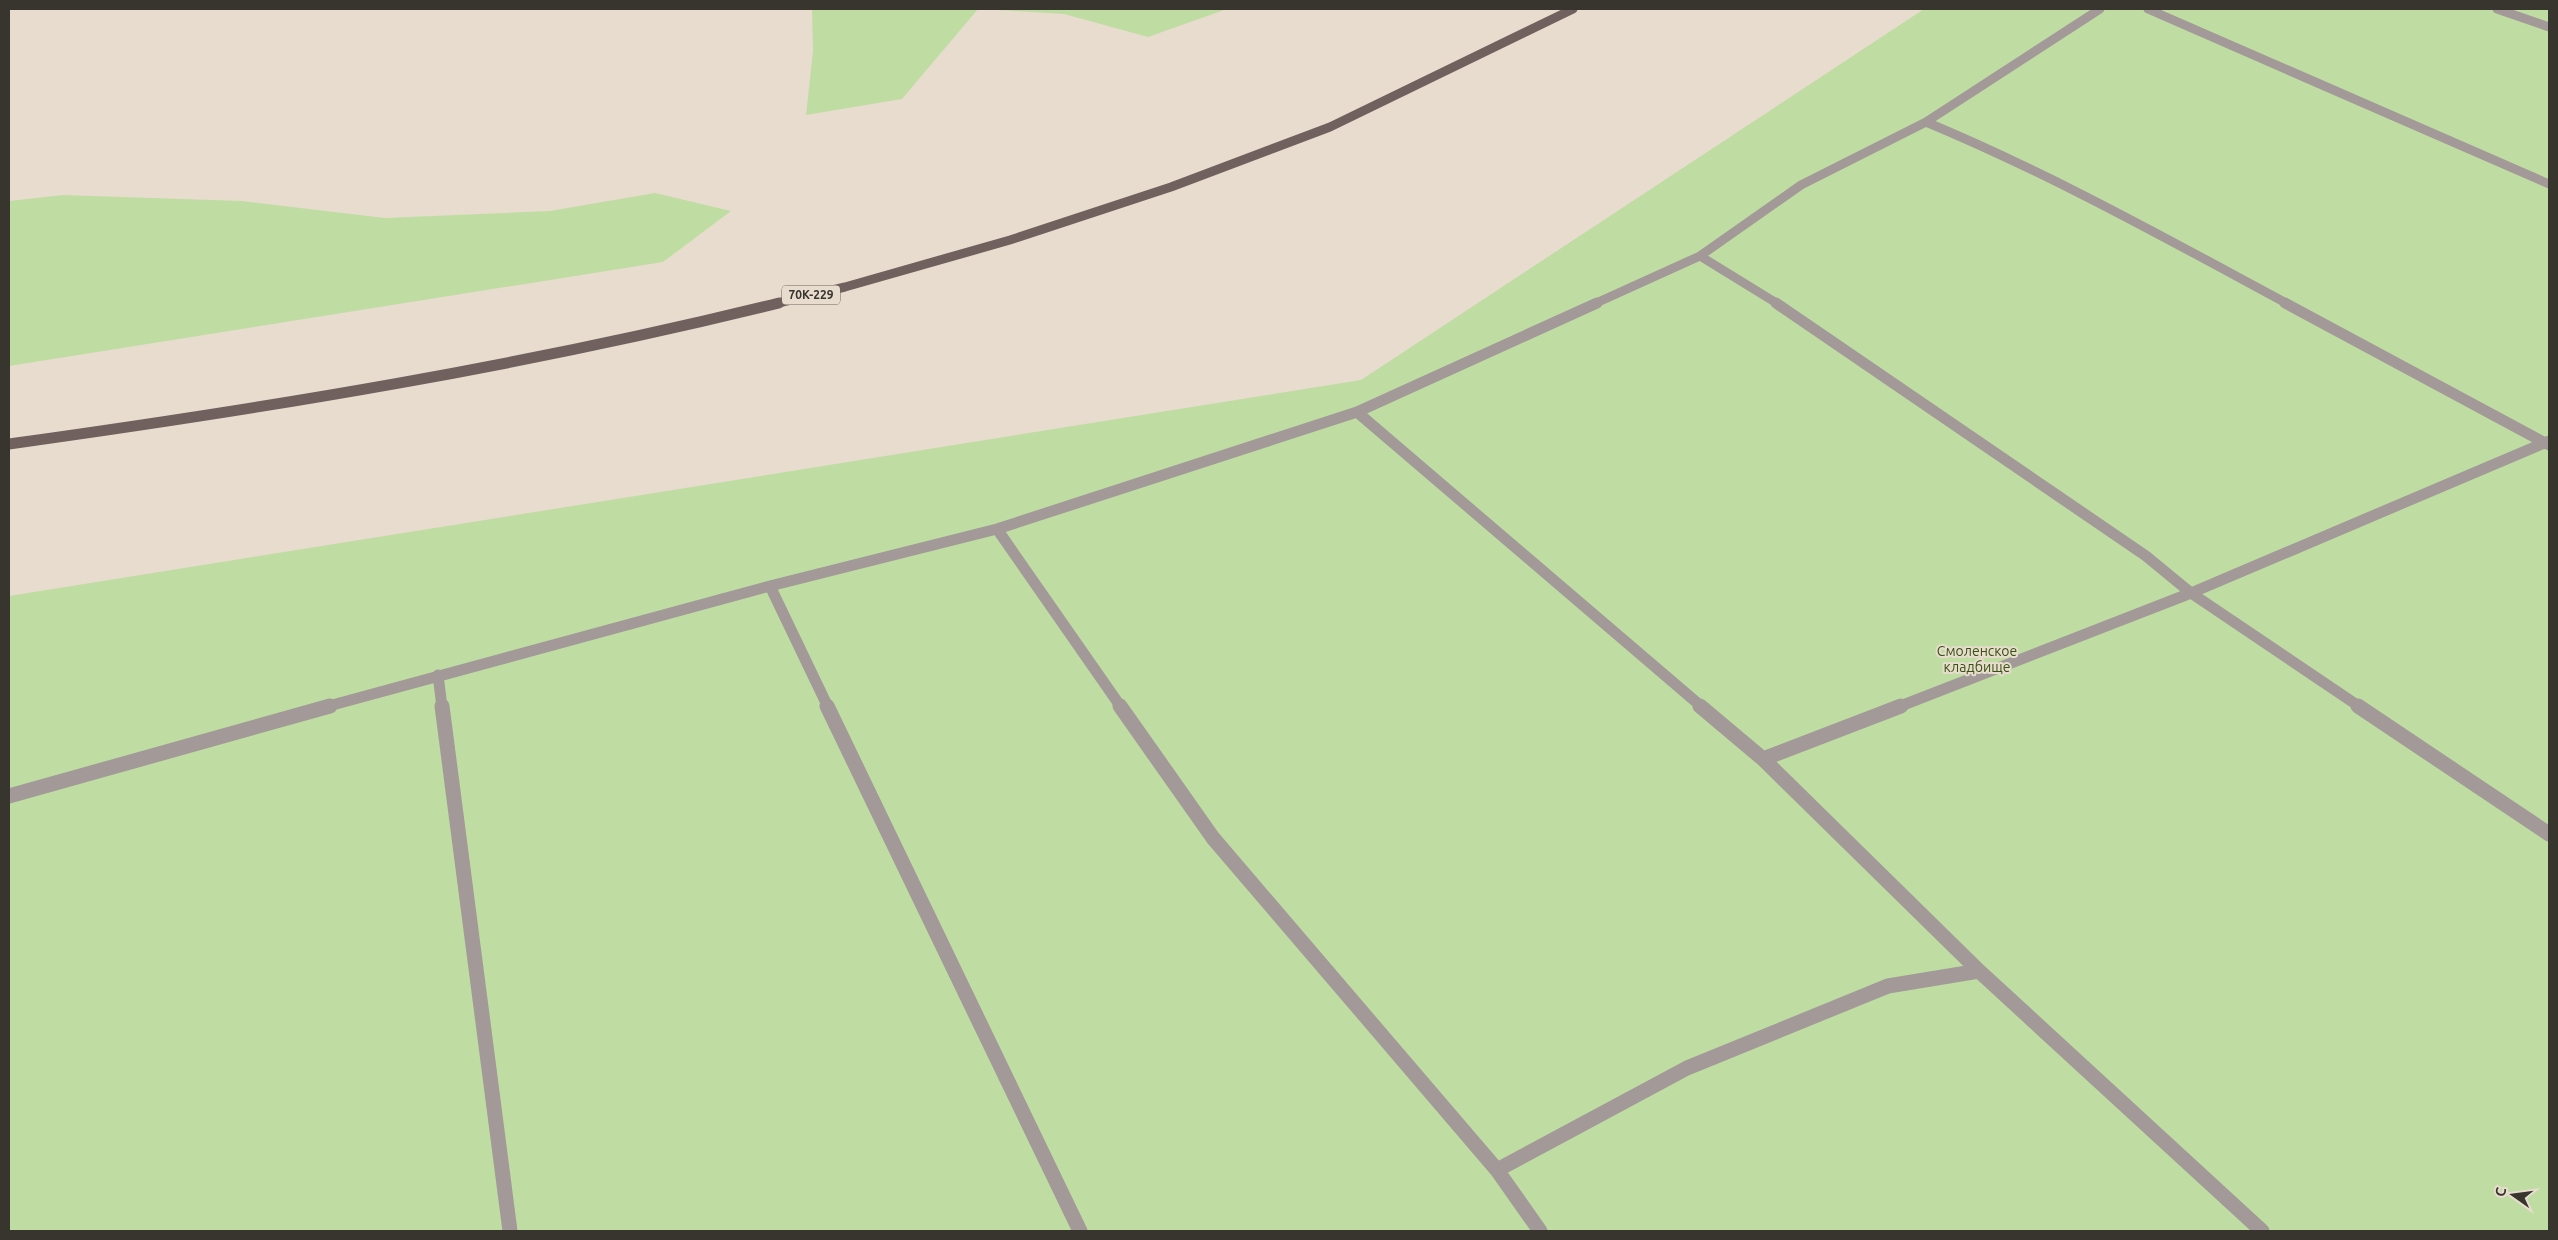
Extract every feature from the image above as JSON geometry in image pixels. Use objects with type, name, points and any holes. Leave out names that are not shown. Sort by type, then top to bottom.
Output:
[{"type":"main road","name":"70К-229","points":[[9,444],[108,431],[354,393],[591,346],[821,293],[971,252],[1120,205],[1333,125],[1573,9]]},
{"type":"lane","points":[[9,796],[438,675],[770,586],[997,529],[1358,412],[1700,256],[1801,185],[1926,122],[2100,9]]},
{"type":"lane","points":[[2148,9],[2549,184]]},
{"type":"lane","points":[[2497,9],[2549,27]]},
{"type":"lane","points":[[1926,122],[1974,142],[2109,208],[2548,443]]},
{"type":"lane","points":[[1700,256],[1751,286],[2121,539],[2191,593],[2549,834]]},
{"type":"lane","points":[[1358,412],[1763,759],[1979,971],[2262,1231]]},
{"type":"lane","points":[[1763,759],[2191,593],[2548,443]]},
{"type":"lane","points":[[997,529],[1212,838],[1497,1170],[1540,1231]]},
{"type":"lane","points":[[770,586],[1080,1231]]},
{"type":"lane","points":[[438,675],[510,1231]]},
{"type":"lane","points":[[1497,1170],[1687,1068],[1888,986],[1979,971]]},
{"type":"green space","points":[[812,9],[978,9],[902,99],[806,115],[813,51]]},
{"type":"green space","points":[[981,9],[1227,9],[1148,37],[1064,14]]},
{"type":"green space","name":"Смоленское кладбище","points":[[1924,9],[2549,9],[2549,1231],[9,1231],[9,596],[1361,380]]},
{"type":"green space","points":[[655,193],[731,211],[663,262],[9,366],[9,201],[63,195],[242,201],[385,218],[550,211]]}]
